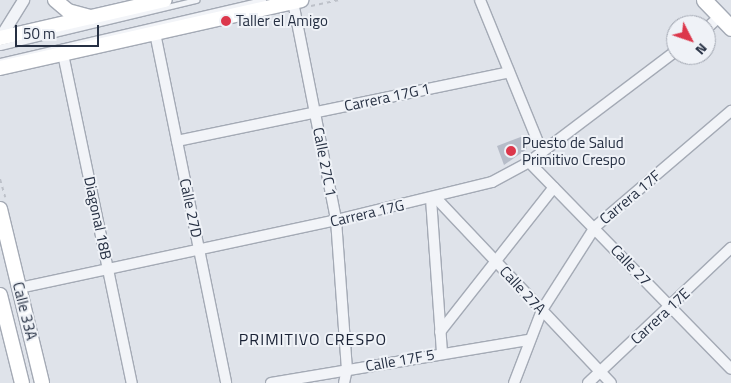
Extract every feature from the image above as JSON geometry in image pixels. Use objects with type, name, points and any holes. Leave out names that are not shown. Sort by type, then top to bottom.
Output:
[{"type":"main road","points":[[55,0],[72,13],[97,18]]},
{"type":"main road","points":[[0,38],[97,18],[145,2],[165,0]]},
{"type":"main road","points":[[704,0],[731,28]]},
{"type":"main road","points":[[0,68],[297,1]]},
{"type":"main road","name":"Calle 33A","points":[[0,209],[42,383]]},
{"type":"main road","name":"Calle 33A","points":[[0,297],[22,383]]},
{"type":"street","points":[[480,0],[542,152]]},
{"type":"street","name":"Calle 27C 1","points":[[297,1],[336,220],[347,369],[344,383]]},
{"type":"street","points":[[0,25],[22,3]]},
{"type":"street","points":[[0,38],[22,3]]},
{"type":"street","points":[[716,20],[720,16]]},
{"type":"street","name":"Calle 27D","points":[[155,33],[226,383]]},
{"type":"street","name":"Diagonal 18B","points":[[63,54],[132,383]]},
{"type":"street","name":"Carrera 17G","points":[[19,288],[336,220],[433,198],[500,179],[529,162],[666,59]]},
{"type":"street","name":"Carrera 17G 1","points":[[177,141],[509,72]]},
{"type":"street","name":"Carrera 17F","points":[[514,383],[542,310],[595,227],[731,111]]},
{"type":"street","name":"Calle 27","points":[[529,162],[595,227],[731,369]]},
{"type":"street","points":[[440,332],[554,187]]},
{"type":"street","points":[[433,198],[442,353]]},
{"type":"street","name":"Calle 27A","points":[[433,198],[611,383]]},
{"type":"street","name":"Carrera 17E","points":[[588,383],[731,248]]},
{"type":"street","name":"Calle 17F 5","points":[[271,383],[529,340]]},
{"type":"lane","points":[[0,47],[196,0]]},
{"type":"lane","points":[[0,61],[263,0]]},
{"type":"building","name":"Puesto de Salud Primitivo Crespo","points":[[526,135],[527,149],[504,165],[497,146]]},
{"type":"place","name":"Taller el Amigo","points":[[226,21]]},
{"type":"place","name":"Puesto de Salud Primitivo Crespo","points":[[511,151]]},
{"type":"district","name":"PRIMITIVO CRESPO","points":[[313,339]]}]
